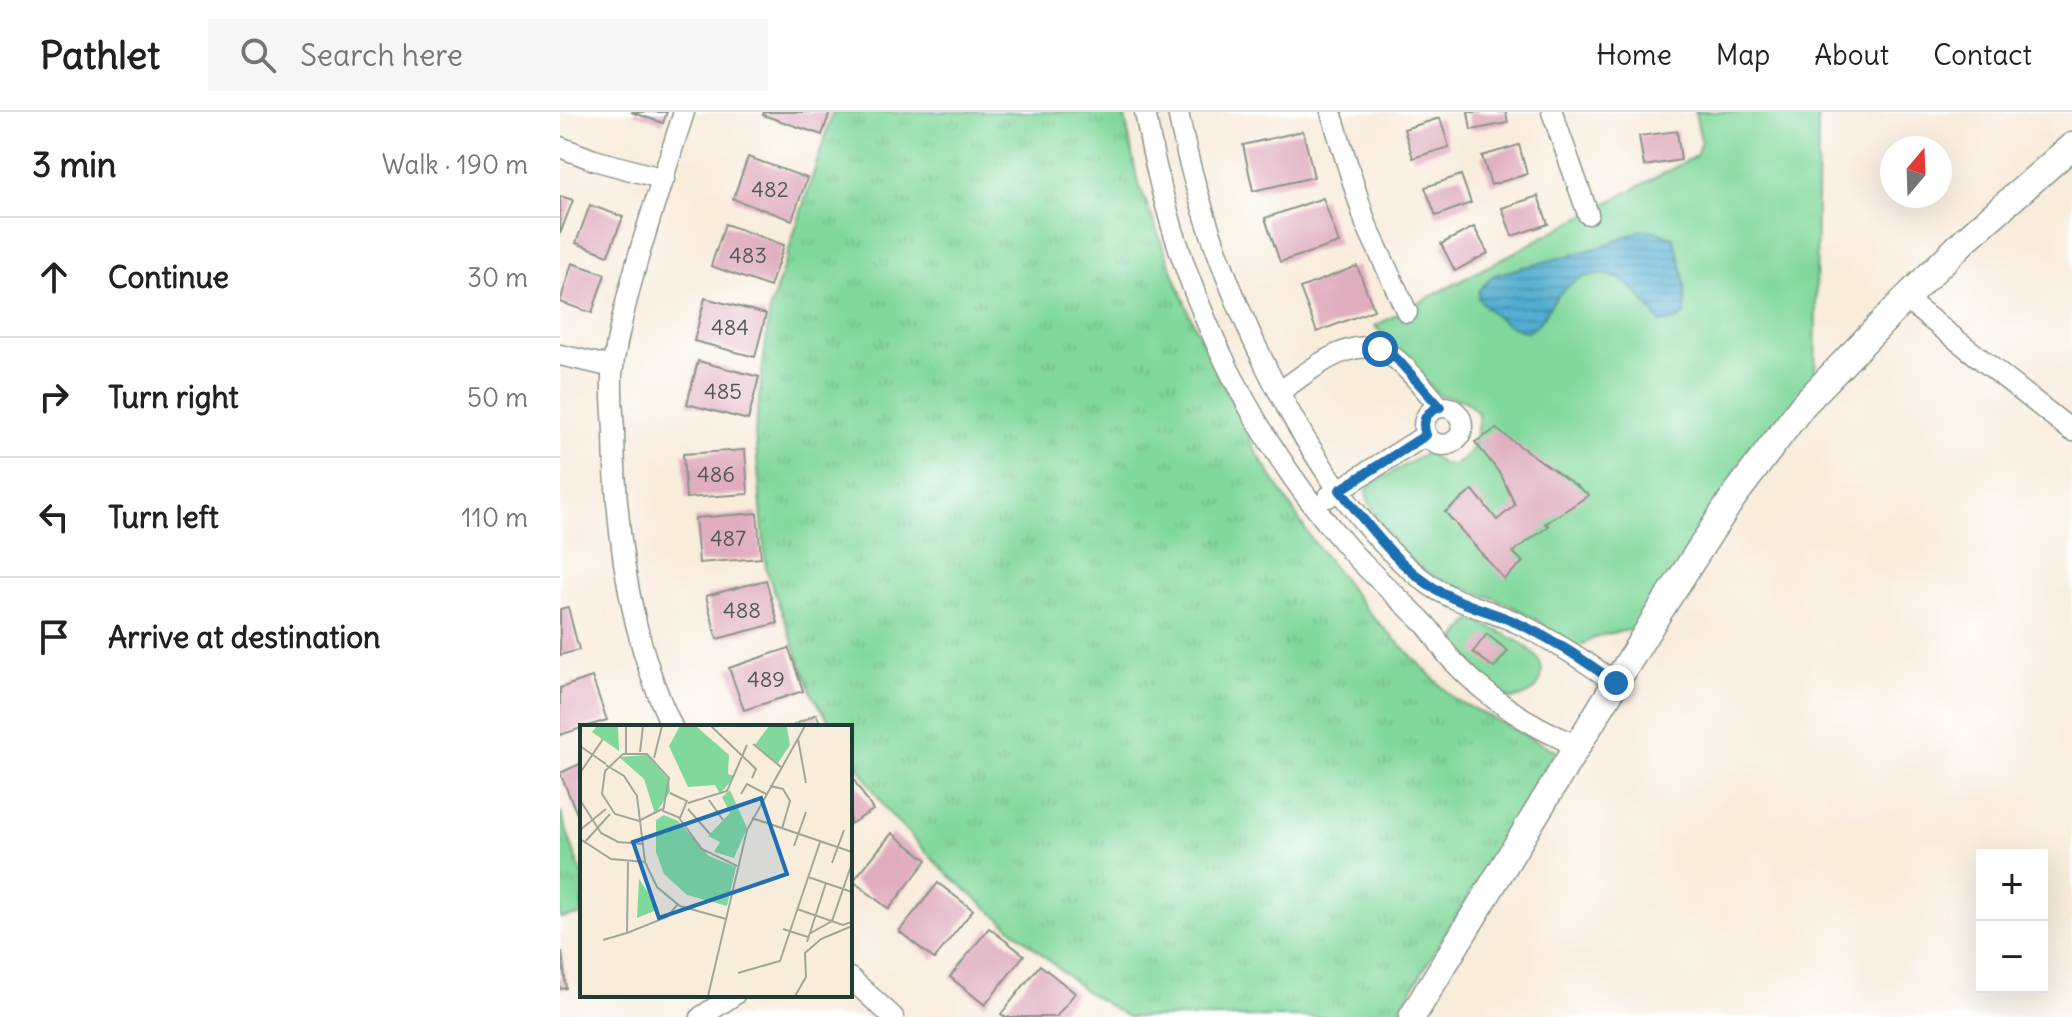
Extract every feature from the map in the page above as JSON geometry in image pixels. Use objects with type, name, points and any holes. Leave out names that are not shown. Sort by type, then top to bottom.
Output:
[{"type":"street","points":[[671,725],[650,672],[624,568],[616,492],[613,367],[643,238],[684,112]]},
{"type":"street","points":[[1145,112],[1163,198],[1189,281],[1218,347],[1265,435],[1315,506],[1386,588],[1426,625],[1449,657],[1506,710],[1576,745]]},
{"type":"street","points":[[1178,112],[1187,158],[1212,241],[1241,314],[1280,391],[1340,490],[1383,545],[1429,584],[1448,596],[1519,624],[1585,661],[1616,683]]},
{"type":"street","points":[[1331,112],[1366,224],[1407,312]]},
{"type":"street","points":[[1552,112],[1588,214]]},
{"type":"street","points":[[1412,1017],[1576,745],[1740,487],[1803,405],[1905,299],[1966,239],[2072,146]]},
{"type":"street","points":[[560,147],[594,160],[664,179]]},
{"type":"street","points":[[1905,299],[2072,431]]},
{"type":"street","points":[[1280,391],[1333,356],[1351,348],[1366,346],[1380,349],[1397,359],[1440,407]]},
{"type":"street","points":[[560,355],[613,367]]},
{"type":"street","points":[[1440,407],[1458,413],[1462,429],[1453,442],[1438,444],[1426,435],[1424,421],[1427,414],[1440,407]]},
{"type":"street","points":[[1315,506],[1426,435]]},
{"type":"street","points":[[1426,625],[1448,596]]},
{"type":"street","points":[[852,980],[893,1017]]},
{"type":"street","points":[[701,1017],[731,997]]},
{"type":"green space","points":[[833,112],[1124,112],[1137,179],[1190,316],[1255,450],[1310,537],[1370,614],[1454,699],[1556,751],[1395,1017],[1128,1017],[1085,991],[944,871],[887,811],[852,756],[852,725],[832,725],[812,694],[766,569],[755,432],[770,309]]},
{"type":"green space","points":[[1695,112],[1818,112],[1815,386],[1639,629],[1598,636],[1576,649],[1519,610],[1428,573],[1400,548],[1382,525],[1366,491],[1372,484],[1427,453],[1443,464],[1460,462],[1475,439],[1478,413],[1464,400],[1439,395],[1375,326],[1696,156],[1701,141]]},
{"type":"green space","points":[[1472,619],[1520,642],[1538,659],[1542,669],[1540,681],[1532,692],[1510,699],[1488,681],[1454,641]]},
{"type":"green space","points":[[560,811],[580,870],[580,915],[560,918]]},
{"type":"water","points":[[1651,230],[1673,237],[1681,266],[1685,314],[1674,322],[1660,322],[1626,283],[1605,275],[1584,277],[1573,282],[1555,299],[1536,326],[1527,332],[1500,320],[1478,298],[1479,290],[1494,275],[1605,246],[1639,231]]},
{"type":"building","points":[[631,112],[667,112],[663,123]]},
{"type":"building","points":[[764,112],[830,112],[822,135],[763,115]]},
{"type":"building","points":[[1468,112],[1506,112],[1508,123],[1471,130]]},
{"type":"building","points":[[1440,118],[1449,147],[1413,158],[1404,129]]},
{"type":"building","points":[[1303,131],[1314,177],[1253,191],[1243,145]]},
{"type":"building","points":[[1677,131],[1681,160],[1644,166],[1639,136]]},
{"type":"building","points":[[1519,145],[1527,174],[1491,185],[1482,156]]},
{"type":"building","points":[[748,157],[807,178],[792,220],[733,199]]},
{"type":"building","points":[[1461,175],[1471,203],[1436,216],[1425,187]]},
{"type":"building","points":[[560,196],[573,200],[560,234]]},
{"type":"building","points":[[1538,196],[1548,224],[1512,236],[1502,208]]},
{"type":"building","points":[[1323,198],[1339,243],[1280,262],[1265,218]]},
{"type":"building","points":[[590,205],[623,217],[608,255],[576,243]]},
{"type":"building","points":[[725,224],[784,245],[770,287],[711,266]]},
{"type":"building","points":[[1474,227],[1488,253],[1455,271],[1441,244]]},
{"type":"building","points":[[572,263],[605,274],[592,313],[560,302]]},
{"type":"building","points":[[1357,266],[1374,310],[1317,332],[1300,288]]},
{"type":"building","points":[[705,298],[766,314],[755,357],[694,341]]},
{"type":"building","points":[[698,361],[759,377],[748,420],[687,404]]},
{"type":"building","points":[[1496,429],[1589,495],[1545,524],[1549,526],[1513,552],[1523,562],[1504,579],[1445,512],[1473,490],[1497,520],[1515,505],[1501,475],[1475,442]]},
{"type":"building","points":[[745,450],[748,494],[686,498],[683,454]]},
{"type":"building","points":[[757,513],[761,558],[699,563],[695,518]]},
{"type":"building","points":[[766,580],[778,623],[717,639],[706,596]]},
{"type":"building","points":[[568,607],[579,650],[560,655],[560,609]]},
{"type":"building","points":[[1487,634],[1508,651],[1494,668],[1473,652]]},
{"type":"building","points":[[789,648],[803,691],[744,710],[729,668]]},
{"type":"building","points":[[592,677],[607,720],[580,725],[580,729],[560,735],[560,688]]},
{"type":"building","points":[[816,714],[821,725],[795,725]]},
{"type":"building","points":[[580,764],[580,813],[577,814],[560,773]]},
{"type":"building","points":[[852,777],[873,810],[852,823]]},
{"type":"building","points":[[892,833],[927,860],[889,909],[853,881]]},
{"type":"building","points":[[938,883],[973,910],[934,959],[899,931]]},
{"type":"building","points":[[989,928],[1024,955],[985,1005],[950,977]]},
{"type":"building","points":[[560,952],[566,988],[560,989]]},
{"type":"building","points":[[1040,965],[1075,993],[1056,1017],[1005,1017],[1001,1014]]},
{"type":"route","points":[[1380,349],[1397,359],[1440,407],[1427,414],[1424,421],[1426,435],[1340,490],[1383,545],[1429,584],[1448,596],[1553,641],[1616,683]]}]
